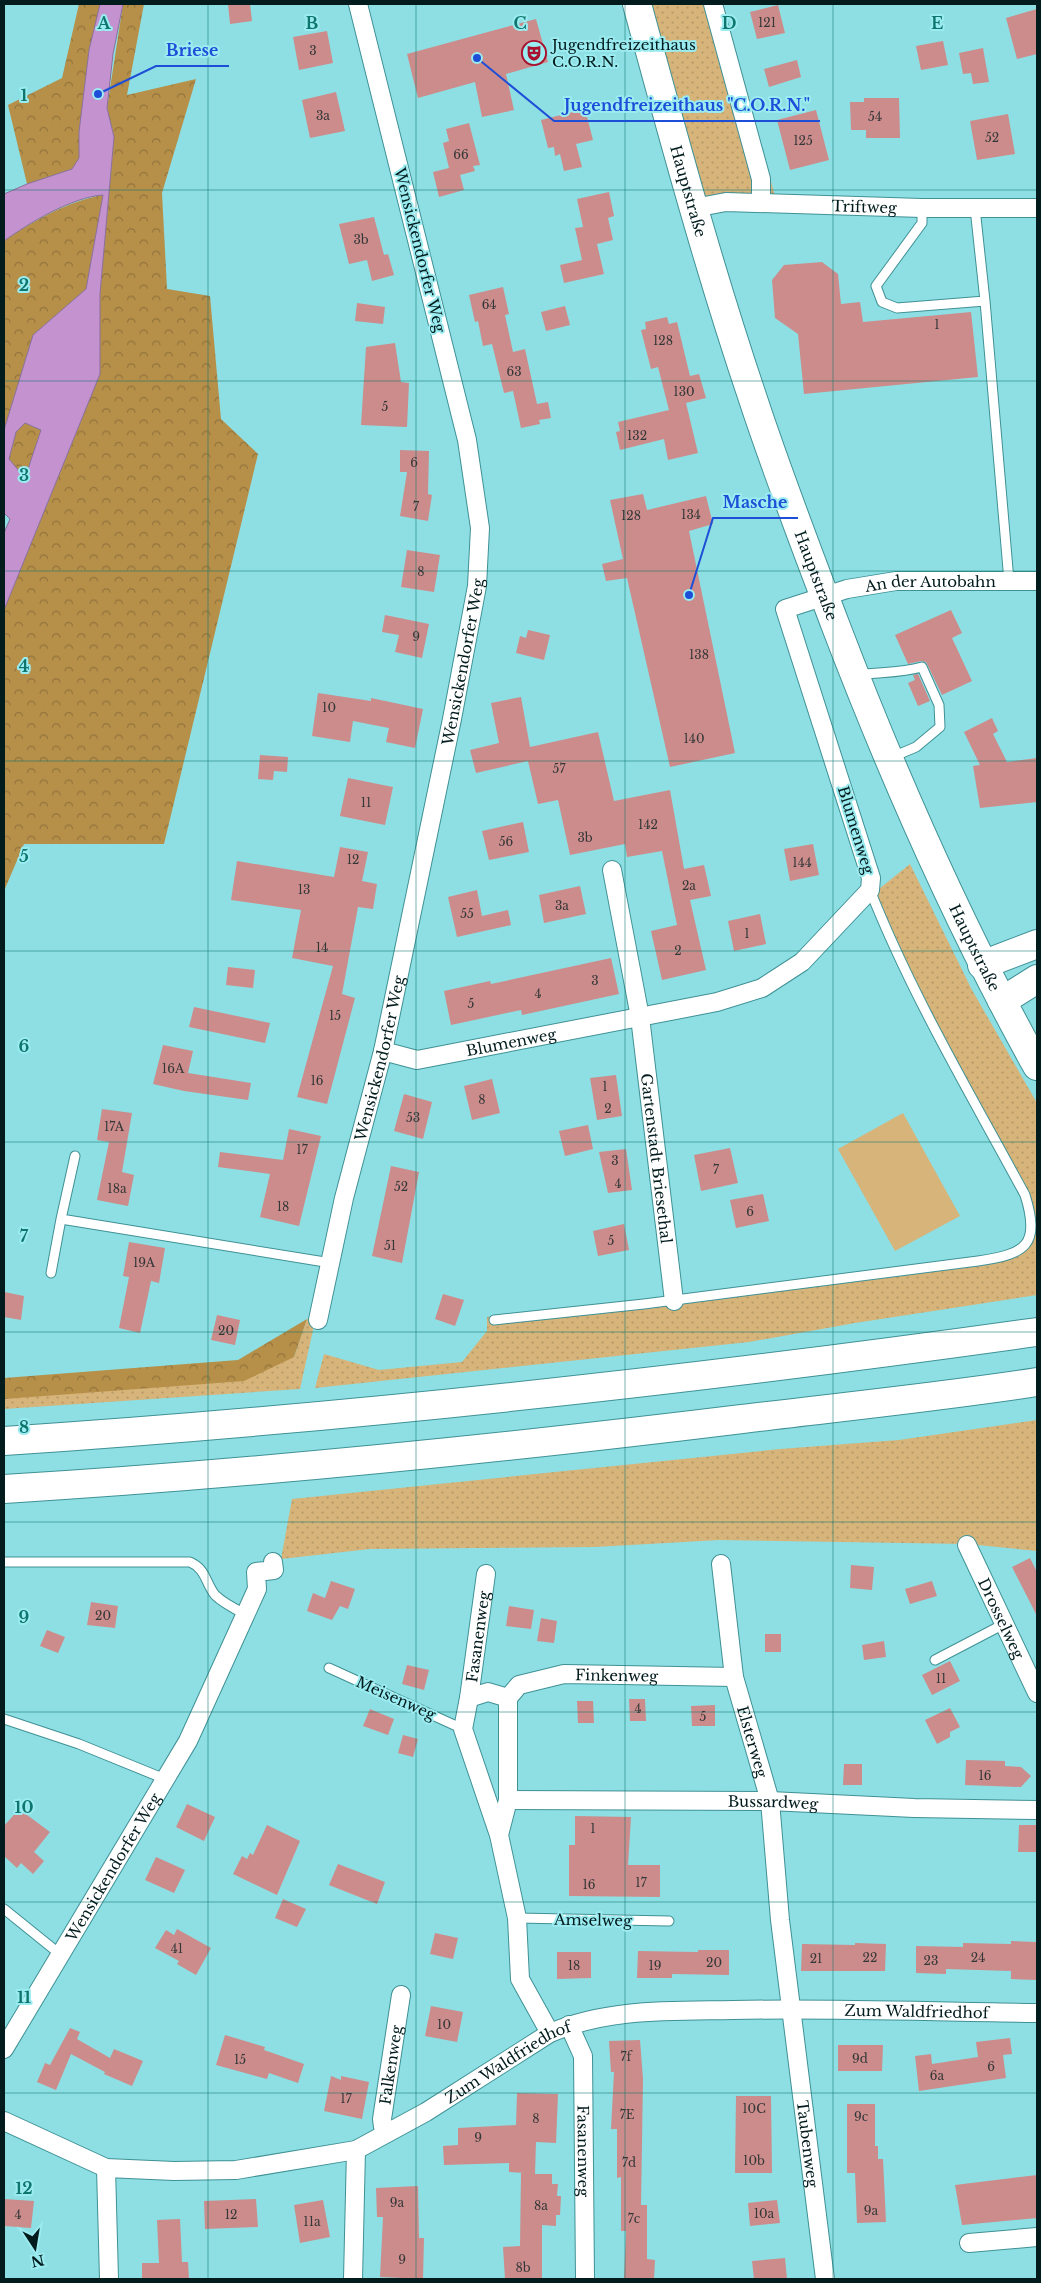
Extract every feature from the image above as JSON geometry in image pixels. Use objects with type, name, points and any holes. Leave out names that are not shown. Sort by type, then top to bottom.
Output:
[{"type":"main road","name":"Hauptstraße","points":[[637,4],[694,208],[753,398],[855,676],[925,844],[982,965],[1037,1066]]},
{"type":"main road","points":[[982,965],[1037,944]]},
{"type":"main road","points":[[1002,1001],[1037,979]]},
{"type":"main road","points":[[4,1441],[342,1415],[558,1393],[825,1361],[1037,1332]]},
{"type":"main road","points":[[4,1489],[220,1473],[631,1433],[1037,1382]]},
{"type":"street","name":"Wensickendorfer Weg","points":[[318,1320],[344,1198],[383,1052],[470,633],[478,586],[480,528],[467,440],[358,4]]},
{"type":"street","points":[[713,4],[761,179],[761,203]]},
{"type":"street","name":"Triftweg","points":[[694,208],[726,202],[922,208],[1037,208]]},
{"type":"street","name":"An der Autobahn","points":[[825,596],[856,587],[896,581],[1037,581]]},
{"type":"street","name":"Blumenweg","points":[[383,1052],[417,1060],[717,1002],[746,994],[768,985],[802,962],[870,890],[871,878],[785,609],[825,596]]},
{"type":"street","points":[[612,870],[640,1017]]},
{"type":"street","name":"Gartenstadt Briesethal","points":[[640,1017],[674,1301]]},
{"type":"street","name":"Drosselweg","points":[[967,1545],[1037,1693]]},
{"type":"street","name":"Wensickendorfer Weg","points":[[4,2049],[188,1741],[257,1588],[256,1572],[274,1570],[273,1562]]},
{"type":"street","name":"Elsterweg","points":[[721,1564],[734,1677],[770,1801],[780,1920],[792,2009]]},
{"type":"street","name":"Fasanenweg","points":[[486,1574],[463,1729],[499,1835],[517,1918],[520,1979],[550,2033]]},
{"type":"street","name":"Finkenweg","points":[[508,1698],[519,1685],[564,1674],[734,1677]]},
{"type":"street","name":"Fasanenweg","points":[[469,1698],[488,1692],[508,1698],[508,1800],[499,1835]]},
{"type":"street","name":"Bussardweg","points":[[508,1800],[770,1801],[914,1808],[1037,1810]]},
{"type":"street","name":"Falkenweg","points":[[387,2133],[383,2127],[382,2119],[401,1995]]},
{"type":"street","name":"Zum Waldfriedhof","points":[[6,2127],[106,2168],[236,2170],[356,2150],[426,2112],[550,2033],[569,2025],[607,2016],[668,2011],[792,2009],[1037,2014]]},
{"type":"street","name":"Taubenweg","points":[[792,2009],[824,2279]]},
{"type":"street","name":"Fasanenweg","points":[[569,2025],[583,2056],[586,2204],[585,2279]]},
{"type":"street","points":[[353,2279],[356,2150]]},
{"type":"street","points":[[106,2168],[109,2279]]},
{"type":"street","points":[[969,2243],[1037,2237]]},
{"type":"lane","points":[[922,208],[922,223],[876,286],[882,302],[897,308],[985,302]]},
{"type":"lane","points":[[975,208],[985,302],[1008,581]]},
{"type":"lane","points":[[855,676],[882,672],[904,673],[922,667],[939,705],[940,727],[922,743],[888,759]]},
{"type":"lane","points":[[494,1320],[674,1301],[1003,1257],[1021,1250],[1028,1240],[1032,1229],[1025,1195],[918,998],[888,935],[870,890]]},
{"type":"lane","points":[[51,1273],[75,1156]]},
{"type":"lane","points":[[61,1220],[331,1262]]},
{"type":"lane","points":[[4,1562],[190,1562],[198,1565],[217,1596],[245,1614]]},
{"type":"lane","points":[[935,1660],[1004,1624]]},
{"type":"lane","name":"Meisenweg","points":[[329,1668],[463,1729]]},
{"type":"lane","name":"Wensickendorfer Weg","points":[[4,1719],[79,1744],[165,1779]]},
{"type":"lane","name":"Wensickendorfer Weg","points":[[4,1909],[61,1956]]},
{"type":"lane","name":"Amselweg","points":[[517,1918],[669,1921]]},
{"type":"shaded area","points":[[100,4],[123,4],[113,54],[107,108],[114,137],[100,294],[100,374],[4,610],[4,533],[10,519],[4,513],[4,430],[33,335],[86,289],[103,195],[78,200],[51,212],[4,241],[4,194],[72,169],[79,158],[79,132],[89,50]],"holes":[[[25,423],[41,430],[25,478],[9,459],[16,432]]]},
{"type":"shaded area","points":[[649,4],[723,4],[779,211],[728,209],[708,213]]},
{"type":"shaded area","points":[[910,864],[972,990],[1037,1103],[1037,1295],[855,1323],[749,1342],[315,1388],[324,1354],[379,1370],[462,1362],[487,1331],[487,1317],[642,1303],[978,1257],[1003,1252],[1019,1243],[1024,1237],[1026,1228],[1023,1201],[900,970],[869,897]]},
{"type":"shaded area","points":[[903,1113],[960,1216],[895,1251],[838,1149]]},
{"type":"shaded area","points":[[307,1319],[315,1321],[300,1389],[4,1409],[4,1399],[294,1357]]},
{"type":"shaded area","points":[[1037,1420],[1037,1551],[967,1544],[719,1540],[595,1547],[370,1549],[281,1559],[292,1499],[780,1449],[899,1440]]},
{"type":"green space","points":[[79,4],[100,4],[89,50],[79,132],[79,158],[72,169],[27,184],[8,105],[62,78]]},
{"type":"green space","points":[[123,4],[144,4],[127,95],[196,79],[162,193],[167,289],[210,296],[221,419],[258,454],[164,844],[24,844],[4,891],[4,610],[100,374],[100,294],[114,137],[107,108]]},
{"type":"green space","points":[[103,195],[86,289],[33,335],[4,430],[4,241],[51,213],[77,202]]},
{"type":"green space","points":[[25,423],[41,430],[25,478],[9,459],[16,432]]},
{"type":"green space","points":[[307,1319],[294,1357],[244,1381],[4,1399],[4,1378],[238,1360]]},
{"type":"building","points":[[228,4],[250,4],[252,21],[230,24]]},
{"type":"building","points":[[778,5],[785,33],[757,39],[750,12]]},
{"type":"building","points":[[1037,9],[1037,54],[1017,59],[1006,18]]},
{"type":"building","points":[[536,19],[548,62],[506,74],[514,110],[482,117],[475,82],[418,98],[407,54]]},
{"type":"building","points":[[327,31],[333,63],[299,70],[293,37]]},
{"type":"building","points":[[943,41],[948,65],[921,70],[916,46]]},
{"type":"building","points":[[983,48],[989,82],[973,84],[971,73],[963,74],[959,53]]},
{"type":"building","points":[[797,60],[801,77],[769,87],[764,69]]},
{"type":"building","points":[[336,92],[345,131],[310,138],[302,100]]},
{"type":"building","points":[[864,98],[899,98],[900,138],[866,138],[866,130],[851,130],[850,102],[864,102]]},
{"type":"building","points":[[585,109],[593,140],[576,144],[582,167],[564,171],[560,154],[555,156],[554,147],[548,148],[541,120]]},
{"type":"building","points":[[816,110],[829,160],[790,170],[777,120]]},
{"type":"building","points":[[1008,114],[1015,154],[977,160],[970,121]]},
{"type":"building","points":[[469,123],[480,165],[473,166],[475,171],[460,175],[464,190],[439,197],[433,172],[449,168],[443,143],[449,141],[446,129]]},
{"type":"building","points":[[609,192],[614,216],[608,218],[613,240],[597,244],[604,274],[564,283],[560,265],[582,260],[575,228],[583,227],[577,199]]},
{"type":"building","points":[[374,217],[384,255],[388,254],[394,275],[372,281],[367,260],[349,264],[339,224]]},
{"type":"building","points":[[822,262],[838,274],[841,304],[860,302],[863,322],[971,312],[978,377],[804,394],[798,334],[775,318],[772,280],[784,265]]},
{"type":"building","points":[[503,287],[509,314],[505,315],[513,352],[525,349],[537,404],[548,402],[551,418],[539,420],[540,424],[521,428],[513,391],[504,393],[492,344],[483,346],[478,321],[475,322],[469,295]]},
{"type":"building","points":[[357,303],[385,307],[383,324],[355,321]]},
{"type":"building","points":[[565,306],[570,325],[546,331],[541,312]]},
{"type":"building","points":[[667,317],[669,324],[677,322],[690,376],[699,374],[706,398],[686,403],[698,453],[668,460],[664,439],[620,450],[616,432],[620,431],[618,422],[669,410],[658,367],[651,369],[641,330],[646,329],[645,322]]},
{"type":"building","points":[[395,343],[401,382],[409,383],[407,427],[361,425],[366,347]]},
{"type":"building","points":[[400,450],[429,451],[428,494],[432,495],[428,521],[400,516],[407,472],[400,472]]},
{"type":"building","points":[[643,494],[647,510],[706,496],[713,524],[689,531],[735,753],[670,767],[627,578],[606,581],[602,564],[623,559],[610,500]]},
{"type":"building","points":[[407,550],[440,555],[434,592],[401,587]]},
{"type":"building","points":[[951,610],[962,633],[952,638],[972,681],[942,695],[926,662],[921,661],[908,664],[895,635]]},
{"type":"building","points":[[385,615],[429,624],[422,658],[395,652],[399,635],[382,632]]},
{"type":"building","points":[[528,630],[550,635],[544,660],[516,653],[520,636],[526,638]]},
{"type":"building","points":[[918,674],[930,701],[918,706],[908,683],[915,680],[913,675]]},
{"type":"building","points":[[318,693],[371,701],[371,698],[423,709],[415,748],[386,742],[389,728],[353,721],[350,742],[312,736]]},
{"type":"building","points":[[521,697],[530,747],[598,732],[614,801],[670,790],[684,869],[704,865],[711,896],[690,900],[706,970],[662,980],[651,931],[677,925],[662,851],[627,857],[625,844],[570,855],[558,800],[538,804],[528,761],[476,773],[470,750],[499,743],[491,703]]},
{"type":"building","points":[[992,718],[998,731],[993,734],[1007,762],[1037,758],[1037,802],[980,808],[973,766],[980,765],[964,732]]},
{"type":"building","points":[[260,755],[288,757],[287,772],[274,771],[273,780],[258,779]]},
{"type":"building","points":[[348,778],[393,787],[385,825],[340,816]]},
{"type":"building","points":[[523,822],[529,852],[489,860],[482,831]]},
{"type":"building","points":[[813,844],[819,875],[790,881],[784,849]]},
{"type":"building","points":[[340,847],[368,852],[362,881],[377,884],[373,909],[358,907],[342,994],[355,998],[327,1104],[297,1097],[333,966],[292,958],[301,910],[231,900],[237,861],[334,877]]},
{"type":"building","points":[[580,886],[586,914],[544,923],[539,895]]},
{"type":"building","points":[[477,890],[482,916],[508,910],[511,925],[457,937],[448,897]]},
{"type":"building","points":[[760,914],[766,944],[734,951],[728,921]]},
{"type":"building","points":[[611,958],[619,994],[522,1015],[521,1010],[451,1025],[444,991],[490,981],[491,984]]},
{"type":"building","points":[[228,967],[255,970],[253,988],[226,985]]},
{"type":"building","points":[[194,1007],[270,1023],[265,1043],[189,1027]]},
{"type":"building","points":[[163,1045],[193,1051],[188,1073],[251,1083],[248,1100],[184,1091],[153,1084]]},
{"type":"building","points":[[616,1075],[622,1116],[597,1120],[590,1078]]},
{"type":"building","points":[[492,1079],[500,1113],[472,1120],[464,1086]]},
{"type":"building","points":[[404,1094],[432,1102],[423,1139],[394,1131]]},
{"type":"building","points":[[102,1109],[132,1113],[122,1172],[134,1175],[128,1206],[97,1200],[109,1142],[97,1140]]},
{"type":"building","points":[[588,1125],[593,1149],[565,1156],[559,1131]]},
{"type":"building","points":[[289,1129],[321,1136],[299,1226],[260,1217],[270,1174],[218,1167],[220,1152],[283,1160]]},
{"type":"building","points":[[730,1148],[738,1183],[701,1191],[694,1155]]},
{"type":"building","points":[[626,1149],[632,1190],[608,1193],[599,1152]]},
{"type":"building","points":[[391,1166],[419,1172],[402,1263],[372,1256]]},
{"type":"building","points":[[763,1194],[769,1221],[736,1228],[730,1200]]},
{"type":"building","points":[[624,1224],[629,1250],[598,1256],[593,1231]]},
{"type":"building","points":[[129,1242],[165,1248],[159,1283],[151,1281],[140,1333],[119,1328],[129,1277],[123,1276]]},
{"type":"building","points":[[4,1292],[24,1296],[21,1320],[4,1317]]},
{"type":"building","points":[[443,1294],[464,1300],[455,1326],[435,1319]]},
{"type":"building","points":[[217,1315],[240,1320],[235,1345],[211,1340]]},
{"type":"building","points":[[1030,1558],[1037,1572],[1037,1616],[1012,1567]]},
{"type":"building","points":[[851,1565],[874,1567],[872,1590],[850,1588]]},
{"type":"building","points":[[331,1581],[355,1589],[348,1609],[340,1606],[332,1620],[307,1611],[313,1593],[325,1598]]},
{"type":"building","points":[[932,1581],[937,1596],[910,1604],[905,1589]]},
{"type":"building","points":[[91,1602],[118,1606],[115,1628],[87,1625]]},
{"type":"building","points":[[509,1606],[534,1610],[531,1629],[506,1626]]},
{"type":"building","points":[[541,1618],[557,1621],[554,1643],[537,1641]]},
{"type":"building","points":[[47,1630],[65,1637],[58,1653],[40,1646]]},
{"type":"building","points":[[765,1634],[781,1634],[781,1652],[765,1652]]},
{"type":"building","points":[[884,1641],[886,1657],[864,1660],[862,1645]]},
{"type":"building","points":[[950,1661],[960,1681],[932,1695],[922,1675]]},
{"type":"building","points":[[407,1665],[429,1670],[424,1690],[402,1684]]},
{"type":"building","points":[[629,1699],[645,1699],[646,1721],[630,1721]]},
{"type":"building","points":[[577,1701],[593,1701],[594,1723],[578,1723]]},
{"type":"building","points":[[715,1705],[715,1726],[692,1726],[691,1706]]},
{"type":"building","points":[[950,1708],[960,1727],[950,1732],[950,1737],[937,1744],[925,1720]]},
{"type":"building","points":[[370,1709],[394,1719],[388,1735],[363,1726]]},
{"type":"building","points":[[403,1735],[418,1739],[413,1757],[398,1753]]},
{"type":"building","points":[[966,1760],[1005,1761],[1005,1766],[1021,1767],[1031,1776],[1021,1787],[965,1785]]},
{"type":"building","points":[[844,1764],[862,1764],[862,1785],[843,1785]]},
{"type":"building","points":[[187,1804],[215,1817],[204,1841],[176,1827]]},
{"type":"building","points":[[19,1809],[50,1832],[34,1852],[44,1861],[33,1874],[21,1863],[17,1868],[4,1856],[4,1826]]},
{"type":"building","points":[[575,1816],[631,1817],[628,1865],[660,1865],[660,1897],[569,1896],[569,1845],[575,1845]]},
{"type":"building","points":[[267,1825],[300,1841],[277,1895],[233,1874],[242,1856],[247,1859],[250,1853],[253,1855]]},
{"type":"building","points":[[1019,1825],[1037,1825],[1037,1852],[1018,1852]]},
{"type":"building","points":[[156,1857],[185,1870],[174,1893],[145,1880]]},
{"type":"building","points":[[338,1864],[385,1882],[377,1904],[329,1885]]},
{"type":"building","points":[[283,1899],[306,1909],[297,1927],[275,1918]]},
{"type":"building","points":[[177,1929],[211,1948],[196,1975],[177,1964],[179,1961],[155,1948],[166,1930],[174,1935]]},
{"type":"building","points":[[435,1933],[458,1938],[453,1959],[430,1954]]},
{"type":"building","points":[[1011,1941],[1037,1942],[1037,1980],[1011,1979],[1011,1971],[946,1969],[946,1974],[916,1973],[916,1946],[963,1947],[963,1943],[1011,1944]]},
{"type":"building","points":[[855,1943],[886,1944],[885,1971],[801,1971],[802,1944],[855,1945]]},
{"type":"building","points":[[698,1950],[729,1950],[729,1975],[672,1974],[672,1978],[637,1978],[638,1951],[698,1952]]},
{"type":"building","points":[[557,1952],[591,1952],[591,1978],[557,1979]]},
{"type":"building","points":[[431,2006],[463,2012],[457,2042],[425,2036]]},
{"type":"building","points":[[70,2028],[80,2032],[77,2039],[110,2058],[114,2049],[143,2061],[132,2086],[104,2074],[105,2072],[71,2054],[56,2090],[37,2082],[45,2063],[50,2065]]},
{"type":"building","points":[[225,2035],[265,2047],[264,2050],[304,2064],[298,2083],[269,2073],[267,2079],[216,2065]]},
{"type":"building","points":[[1010,2038],[1012,2054],[1003,2055],[1006,2078],[919,2091],[915,2056],[931,2054],[932,2064],[978,2057],[976,2042]]},
{"type":"building","points":[[640,2040],[643,2079],[641,2205],[647,2205],[647,2259],[655,2260],[654,2279],[624,2279],[626,2231],[621,2231],[621,2177],[617,2178],[617,2129],[611,2129],[614,2072],[611,2072],[609,2041]]},
{"type":"building","points":[[838,2045],[883,2045],[882,2071],[838,2071]]},
{"type":"building","points":[[331,2076],[341,2080],[341,2076],[369,2082],[362,2119],[324,2111]]},
{"type":"building","points":[[517,2093],[558,2094],[556,2143],[536,2142],[535,2174],[552,2174],[552,2184],[558,2184],[557,2196],[561,2196],[560,2215],[556,2215],[556,2226],[542,2225],[542,2279],[505,2279],[503,2247],[520,2246],[521,2173],[525,2173],[509,2172],[509,2163],[444,2165],[443,2146],[458,2145],[458,2128],[516,2125]]},
{"type":"building","points":[[736,2096],[771,2096],[772,2173],[735,2173]]},
{"type":"building","points":[[847,2104],[875,2104],[875,2146],[878,2146],[878,2159],[883,2159],[886,2222],[857,2223],[855,2173],[847,2173]]},
{"type":"building","points":[[1037,2175],[1037,2218],[962,2225],[955,2185]]},
{"type":"building","points":[[418,2186],[419,2238],[424,2238],[423,2279],[380,2277],[383,2217],[377,2217],[376,2188]]},
{"type":"building","points":[[4,2199],[34,2201],[31,2228],[4,2226]]},
{"type":"building","points":[[256,2199],[258,2227],[205,2229],[204,2201]]},
{"type":"building","points":[[323,2200],[330,2237],[300,2243],[294,2205]]},
{"type":"building","points":[[777,2200],[780,2223],[750,2226],[748,2203]]},
{"type":"building","points":[[180,2219],[182,2262],[188,2262],[189,2279],[142,2279],[142,2263],[159,2263],[157,2220]]},
{"type":"building","points":[[785,2258],[787,2279],[754,2279],[752,2261]]},
{"type":"place","name":"Jugendfreizeithaus C.O.R.N.","points":[[534,53]]},
{"type":"place","name":"Jugendfreizeithaus \"C.O.R.N.\"","points":[[477,58]]},
{"type":"place","name":"Briese","points":[[98,94]]},
{"type":"place","name":"Masche","points":[[689,595]]}]
